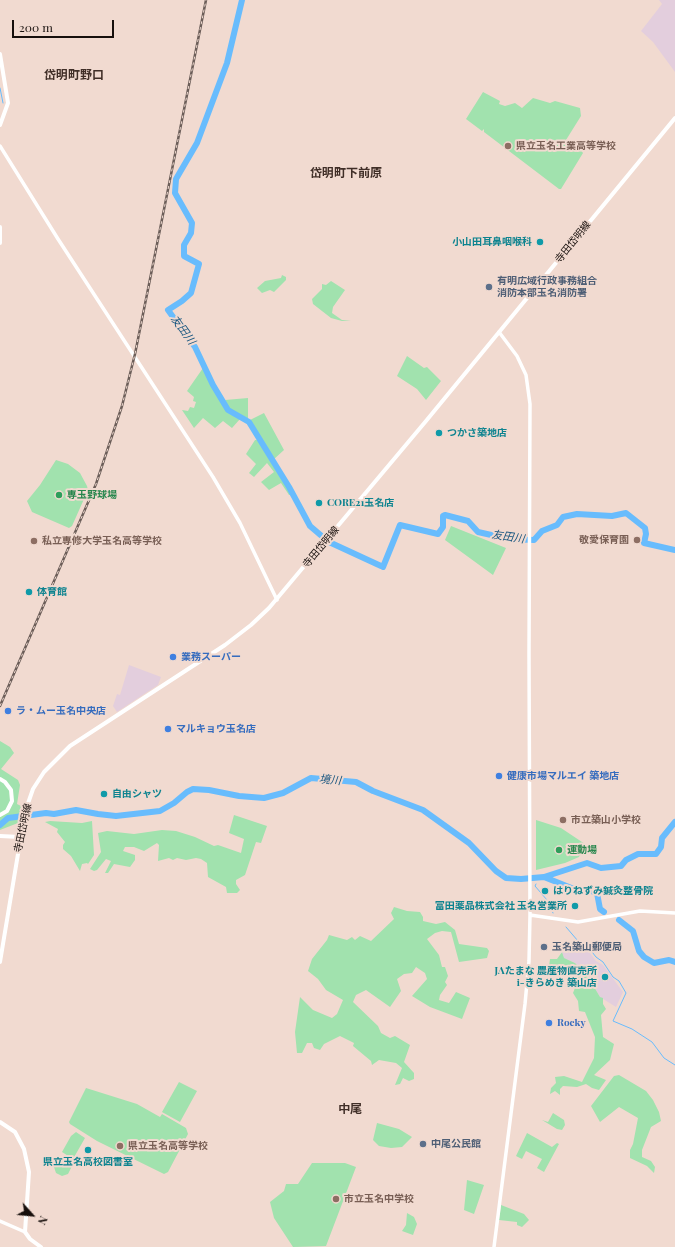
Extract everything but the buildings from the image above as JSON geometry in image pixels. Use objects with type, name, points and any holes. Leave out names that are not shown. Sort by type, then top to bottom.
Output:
[{"type":"main road","points":[[0,54],[8,103],[0,125]]},
{"type":"main road","name":"寺田岱明線","points":[[0,962],[20,836],[28,799],[44,772],[70,746],[225,645],[251,625],[277,600],[675,118]]},
{"type":"main road","points":[[0,227],[0,243]]},
{"type":"main road","points":[[0,779],[12,790],[12,801],[7,811],[0,815]]},
{"type":"main road","points":[[0,836],[20,836]]},
{"type":"main road","points":[[0,1122],[15,1132],[26,1156],[28,1172],[25,1232],[30,1239],[41,1247]]},
{"type":"street","points":[[0,146],[144,372],[214,477],[240,523],[277,600]]},
{"type":"street","points":[[494,1247],[525,1004],[529,961],[530,915],[529,388],[517,356],[499,332]]},
{"type":"street","points":[[530,915],[578,922],[640,911],[675,913]]},
{"type":"street","points":[[0,1221],[25,1232]]},
{"type":"shaded area","points":[[659,0],[675,0],[675,72],[653,42],[641,31],[662,4]]},
{"type":"shaded area","points":[[129,665],[161,677],[158,685],[117,712],[113,706],[117,694],[120,695]]},
{"type":"shaded area","name":"JAたまな 農産物直売所 i-きらめき 築山店","points":[[579,943],[586,948],[596,961],[603,965],[623,992],[616,1007],[600,997],[587,975],[575,963],[564,958],[562,952],[567,953]]},
{"type":"green space","points":[[483,92],[500,101],[499,104],[505,106],[515,103],[522,108],[533,98],[550,103],[555,101],[580,108],[581,116],[566,140],[580,149],[583,153],[561,189],[484,132],[484,129],[482,131],[466,119]]},
{"type":"green space","points":[[282,275],[286,277],[286,280],[274,292],[270,290],[262,293],[257,288],[265,281],[281,278]]},
{"type":"green space","points":[[331,281],[345,290],[333,307],[332,313],[342,320],[351,320],[342,321],[331,318],[313,304],[312,299],[322,289],[322,284],[326,285]]},
{"type":"green space","points":[[407,356],[424,368],[427,367],[441,381],[426,400],[417,389],[397,376]]},
{"type":"green space","points":[[203,368],[228,411],[240,419],[232,428],[223,421],[215,428],[203,418],[194,428],[182,410],[188,411],[190,407],[194,408],[196,402],[193,401],[194,397],[187,391]]},
{"type":"green space","points":[[248,398],[248,420],[229,409],[225,400]]},
{"type":"green space","points":[[264,413],[284,450],[273,460],[248,421]]},
{"type":"green space","points":[[255,440],[258,440],[262,445],[293,495],[289,495],[281,483],[269,490],[261,482],[274,472],[267,463],[254,477],[249,473],[256,464],[246,454]]},
{"type":"green space","name":"専玉野球場","points":[[56,460],[68,464],[80,473],[88,490],[72,526],[69,528],[32,512],[27,501],[40,485]]},
{"type":"green space","points":[[451,526],[506,548],[493,575],[445,540]]},
{"type":"green space","points":[[0,741],[10,747],[14,753],[1,769],[18,780],[20,785],[17,804],[21,806],[18,823],[0,830]]},
{"type":"green space","points":[[234,815],[267,826],[261,843],[256,842],[245,875],[236,880],[236,884],[240,890],[237,893],[227,893],[226,887],[208,877],[207,863],[201,859],[196,858],[186,860],[177,858],[173,860],[169,858],[158,861],[159,845],[157,843],[144,851],[134,847],[125,847],[123,851],[135,855],[135,860],[130,867],[114,864],[108,873],[105,873],[111,861],[106,859],[97,870],[94,871],[90,869],[101,852],[98,833],[107,831],[134,834],[162,830],[176,831],[195,837],[214,846],[218,845],[241,853],[244,839],[229,833]]},
{"type":"green space","name":"運動場","points":[[536,820],[561,828],[585,844],[579,857],[565,863],[536,870]]},
{"type":"green space","points":[[92,821],[94,855],[88,864],[82,864],[80,871],[71,856],[63,849],[65,842],[57,832],[58,829],[45,822],[82,823]]},
{"type":"green space","points":[[394,907],[407,911],[420,912],[423,917],[423,921],[436,924],[445,922],[455,930],[459,944],[487,948],[489,951],[487,958],[459,962],[451,932],[442,931],[435,933],[427,939],[439,955],[442,967],[445,967],[448,976],[445,982],[447,985],[440,995],[439,1000],[449,1003],[456,992],[470,998],[462,1019],[430,1007],[412,996],[427,979],[425,973],[416,967],[412,973],[404,974],[397,979],[401,991],[390,1007],[366,990],[356,995],[353,1002],[378,1026],[381,1033],[390,1038],[395,1036],[410,1045],[404,1062],[414,1073],[414,1079],[409,1081],[403,1078],[400,1084],[395,1085],[402,1068],[396,1063],[379,1060],[372,1065],[371,1061],[353,1046],[354,1043],[340,1036],[324,1044],[320,1050],[314,1048],[312,1043],[307,1043],[302,1053],[297,1053],[295,1032],[300,997],[313,1010],[332,1018],[337,1014],[343,1000],[326,990],[318,979],[308,971],[312,959],[327,940],[329,935],[347,940],[352,937],[355,940],[360,936],[371,941],[394,919],[391,913]]},
{"type":"green space","points":[[562,952],[564,958],[575,963],[587,975],[600,997],[603,998],[603,1004],[606,1009],[601,1015],[603,1037],[614,1044],[610,1060],[594,1075],[606,1080],[599,1090],[586,1084],[577,1087],[563,1086],[560,1089],[560,1095],[555,1091],[550,1094],[551,1088],[556,1083],[555,1077],[564,1076],[582,1082],[594,1058],[595,1037],[585,1012],[579,1011],[578,1001],[573,993],[577,979],[566,971],[554,969],[549,966],[550,959],[557,959]]},
{"type":"green space","points":[[619,1075],[646,1091],[653,1100],[659,1112],[661,1121],[651,1127],[642,1150],[642,1157],[651,1161],[655,1167],[654,1173],[647,1166],[630,1158],[630,1150],[633,1144],[638,1118],[619,1107],[600,1122],[591,1106],[614,1076]]},
{"type":"green space","points":[[179,1082],[197,1091],[180,1122],[162,1112]]},
{"type":"green space","points":[[86,1088],[137,1104],[160,1117],[162,1114],[186,1128],[188,1134],[168,1172],[164,1174],[97,1141],[70,1124],[69,1122]]},
{"type":"green space","points":[[553,1113],[564,1120],[565,1125],[562,1130],[557,1129],[542,1120],[548,1122]]},
{"type":"green space","points":[[377,1123],[399,1129],[412,1137],[402,1147],[391,1148],[379,1146],[373,1140]]},
{"type":"green space","points":[[76,1132],[85,1138],[73,1159],[62,1152],[71,1136]]},
{"type":"green space","points":[[527,1133],[552,1147],[557,1143],[559,1144],[544,1172],[537,1168],[542,1159],[526,1151],[522,1159],[516,1156]]},
{"type":"green space","points":[[62,1157],[73,1164],[68,1174],[62,1176],[56,1173],[54,1167],[59,1158]]},
{"type":"green space","points":[[312,1163],[345,1163],[356,1167],[326,1246],[293,1247],[274,1218],[270,1202],[284,1191],[286,1184],[298,1184]]},
{"type":"green space","points":[[467,1180],[484,1185],[474,1214],[464,1210]]},
{"type":"green space","points":[[501,1205],[524,1214],[529,1220],[522,1227],[517,1225],[517,1222],[499,1220]]},
{"type":"green space","points":[[407,1213],[414,1217],[417,1224],[413,1235],[402,1231],[406,1225]]},
{"type":"waterway","name":"友田川","points":[[242,0],[227,63],[197,143],[176,179],[175,193],[192,223],[191,233],[184,245],[184,256],[199,264],[191,293],[168,310],[195,347],[213,385],[228,410],[249,422],[289,487],[310,526],[324,538]]},
{"type":"waterway","points":[[0,88],[3,103]]},
{"type":"waterway","name":"友田川","points":[[383,567],[400,525],[438,534],[443,527],[443,516],[445,515],[468,521],[478,532],[509,539],[534,540],[542,531],[557,525],[563,517],[577,514],[612,516],[626,513],[645,528],[646,534],[644,543],[675,550]]},
{"type":"waterway","name":"友田川","points":[[329,542],[381,566]]},
{"type":"waterway","name":"境川","points":[[0,825],[8,818],[46,813],[54,814],[76,810],[116,816],[160,811],[193,789],[264,798],[283,793],[311,778],[356,782],[373,791],[423,810],[469,843],[496,871],[506,878],[521,879],[544,877],[574,889],[588,890],[597,893],[600,909],[604,912]]},
{"type":"waterway","points":[[544,877],[587,863],[601,868],[621,866],[626,860],[638,854],[656,854],[661,847],[662,838],[675,822]]},
{"type":"waterway","points":[[536,884],[535,886],[547,900],[553,913]]},
{"type":"waterway","name":"境川","points":[[619,920],[633,931],[639,951],[644,957],[654,963],[669,960],[675,962]]},
{"type":"waterway","points":[[566,927],[578,941],[589,948],[596,957],[603,962],[613,977],[619,981],[626,993],[613,1021],[632,1029],[652,1042],[664,1058],[675,1065]]},
{"type":"railway","points":[[0,706],[96,484],[122,406],[135,354],[206,0]]},
{"type":"place","name":"県立玉名工業高等学校","points":[[508,146]]},
{"type":"place","name":"小山田耳鼻咽喉科","points":[[540,242]]},
{"type":"place","name":"有明広域行政事務組合 消防本部玉名消防署","points":[[489,287]]},
{"type":"place","name":"つかさ築地店","points":[[439,433]]},
{"type":"place","name":"専玉野球場","points":[[59,495]]},
{"type":"place","name":"CORE21玉名店","points":[[319,503]]},
{"type":"place","name":"敬愛保育園","points":[[637,540]]},
{"type":"place","name":"私立専修大学玉名高等学校","points":[[34,541]]},
{"type":"place","name":"体育館","points":[[29,592]]},
{"type":"place","name":"業務スーパー","points":[[173,657]]},
{"type":"place","name":"ラ・ムー玉名中央店","points":[[8,711]]},
{"type":"place","name":"マルキョウ玉名店","points":[[168,729]]},
{"type":"place","name":"健康市場マルエイ 築地店","points":[[499,776]]},
{"type":"place","name":"自由シャツ","points":[[104,794]]},
{"type":"place","name":"市立築山小学校","points":[[563,820]]},
{"type":"place","name":"運動場","points":[[559,850]]},
{"type":"place","name":"はりねずみ鍼灸整骨院","points":[[545,891]]},
{"type":"place","name":"富田薬品株式会社 玉名営業所","points":[[575,906]]},
{"type":"place","name":"玉名築山郵便局","points":[[544,947]]},
{"type":"place","name":"JAたまな 農産物直売所 i-きらめき 築山店","points":[[605,977]]},
{"type":"place","name":"Rocky","points":[[549,1023]]},
{"type":"place","name":"中尾公民館","points":[[423,1144]]},
{"type":"place","name":"県立玉名高等学校","points":[[120,1146]]},
{"type":"place","name":"県立玉名高校図書室","points":[[88,1150]]},
{"type":"place","name":"市立玉名中学校","points":[[336,1199]]},
{"type":"district","name":"岱明町野口","points":[[74,75]]},
{"type":"district","name":"岱明町下前原","points":[[346,173]]},
{"type":"district","name":"中尾","points":[[350,1109]]}]
